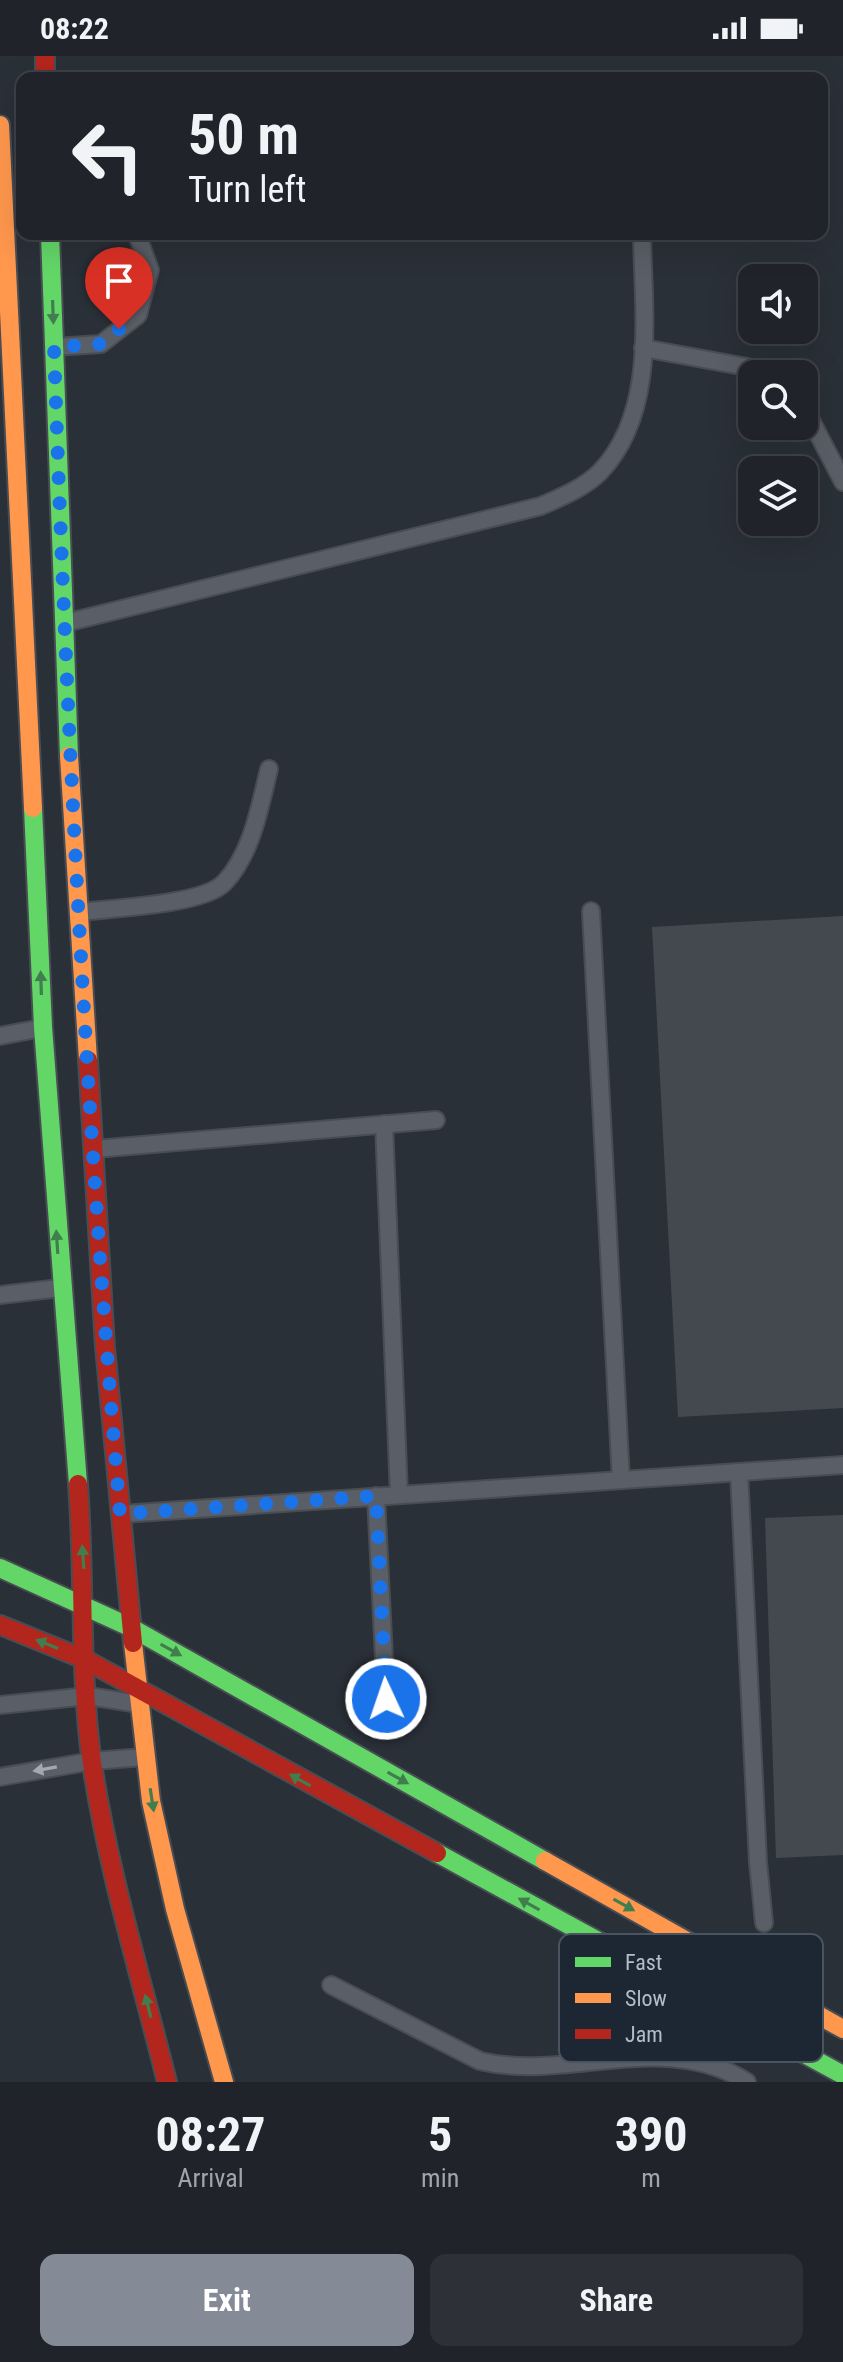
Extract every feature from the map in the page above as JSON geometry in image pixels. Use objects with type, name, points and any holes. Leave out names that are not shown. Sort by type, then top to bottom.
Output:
[{"type":"main road","points":[[0,125],[20,483],[43,1027],[60,1288],[86,1605],[84,1659],[92,1761],[107,1843],[167,2082]]},
{"type":"main road","points":[[50,240],[63,623],[79,912],[93,1149],[130,1627],[151,1801],[175,1909],[224,2082]]},
{"type":"main road","points":[[0,486],[20,483]]},
{"type":"main road","points":[[0,1568],[130,1627],[675,1934]]},
{"type":"main road","points":[[0,1625],[84,1659],[138,1697],[580,1934]]},
{"type":"main road","points":[[823,2018],[843,2029]]},
{"type":"main road","points":[[819,2062],[843,2075]]},
{"type":"lane","points":[[54,347],[101,344],[138,315],[150,270],[139,240]]},
{"type":"lane","points":[[63,623],[541,506],[569,494],[598,474],[615,454],[634,411],[643,348],[642,240]]},
{"type":"lane","points":[[643,348],[738,365]]},
{"type":"lane","points":[[818,434],[843,482]]},
{"type":"lane","points":[[79,912],[184,900],[223,885],[240,860],[252,832],[269,769]]},
{"type":"lane","points":[[591,911],[621,1480]]},
{"type":"lane","points":[[0,1036],[43,1027]]},
{"type":"lane","points":[[93,1149],[436,1120]]},
{"type":"lane","points":[[384,1124],[399,1495]]},
{"type":"lane","points":[[0,1295],[60,1288]]},
{"type":"lane","points":[[120,1514],[843,1465]]},
{"type":"lane","points":[[739,1472],[764,1923]]},
{"type":"lane","points":[[376,1496],[386,1699]]},
{"type":"lane","points":[[0,1705],[88,1696],[138,1697]]},
{"type":"lane","points":[[0,1777],[92,1761],[146,1757]]},
{"type":"lane","points":[[331,1985],[508,2075],[625,2062]]},
{"type":"lane","points":[[695,2062],[725,2068],[747,2082]]},
{"type":"building","points":[[843,916],[843,1408],[678,1417],[652,927]]},
{"type":"building","points":[[843,1515],[843,1855],[776,1858],[765,1518]]},
{"type":"traffic: fast","points":[[50,240],[69,756]]},
{"type":"traffic: fast","points":[[33,808],[43,1027],[78,1484]]},
{"type":"traffic: fast","points":[[0,1568],[130,1627],[545,1861]]},
{"type":"traffic: fast","points":[[437,1853],[585,1934]]},
{"type":"traffic: fast","points":[[819,2062],[843,2075]]},
{"type":"traffic: slow","points":[[0,125],[33,808]]},
{"type":"traffic: slow","points":[[69,756],[88,1060]]},
{"type":"traffic: slow","points":[[133,1643],[151,1801],[175,1909],[224,2082]]},
{"type":"traffic: slow","points":[[545,1861],[674,1934]]},
{"type":"traffic: slow","points":[[823,2018],[843,2029]]},
{"type":"traffic: jam","points":[[45,56],[45,72]]},
{"type":"traffic: jam","points":[[88,1060],[105,1347],[133,1643]]},
{"type":"traffic: jam","points":[[78,1484],[85,1694],[92,1763],[116,1884],[167,2082]]},
{"type":"traffic: jam","points":[[0,1625],[84,1659],[437,1853]]},
{"type":"route","points":[[119,329],[101,344],[54,347],[67,716],[105,1347],[120,1514],[376,1496],[386,1699]]}]
